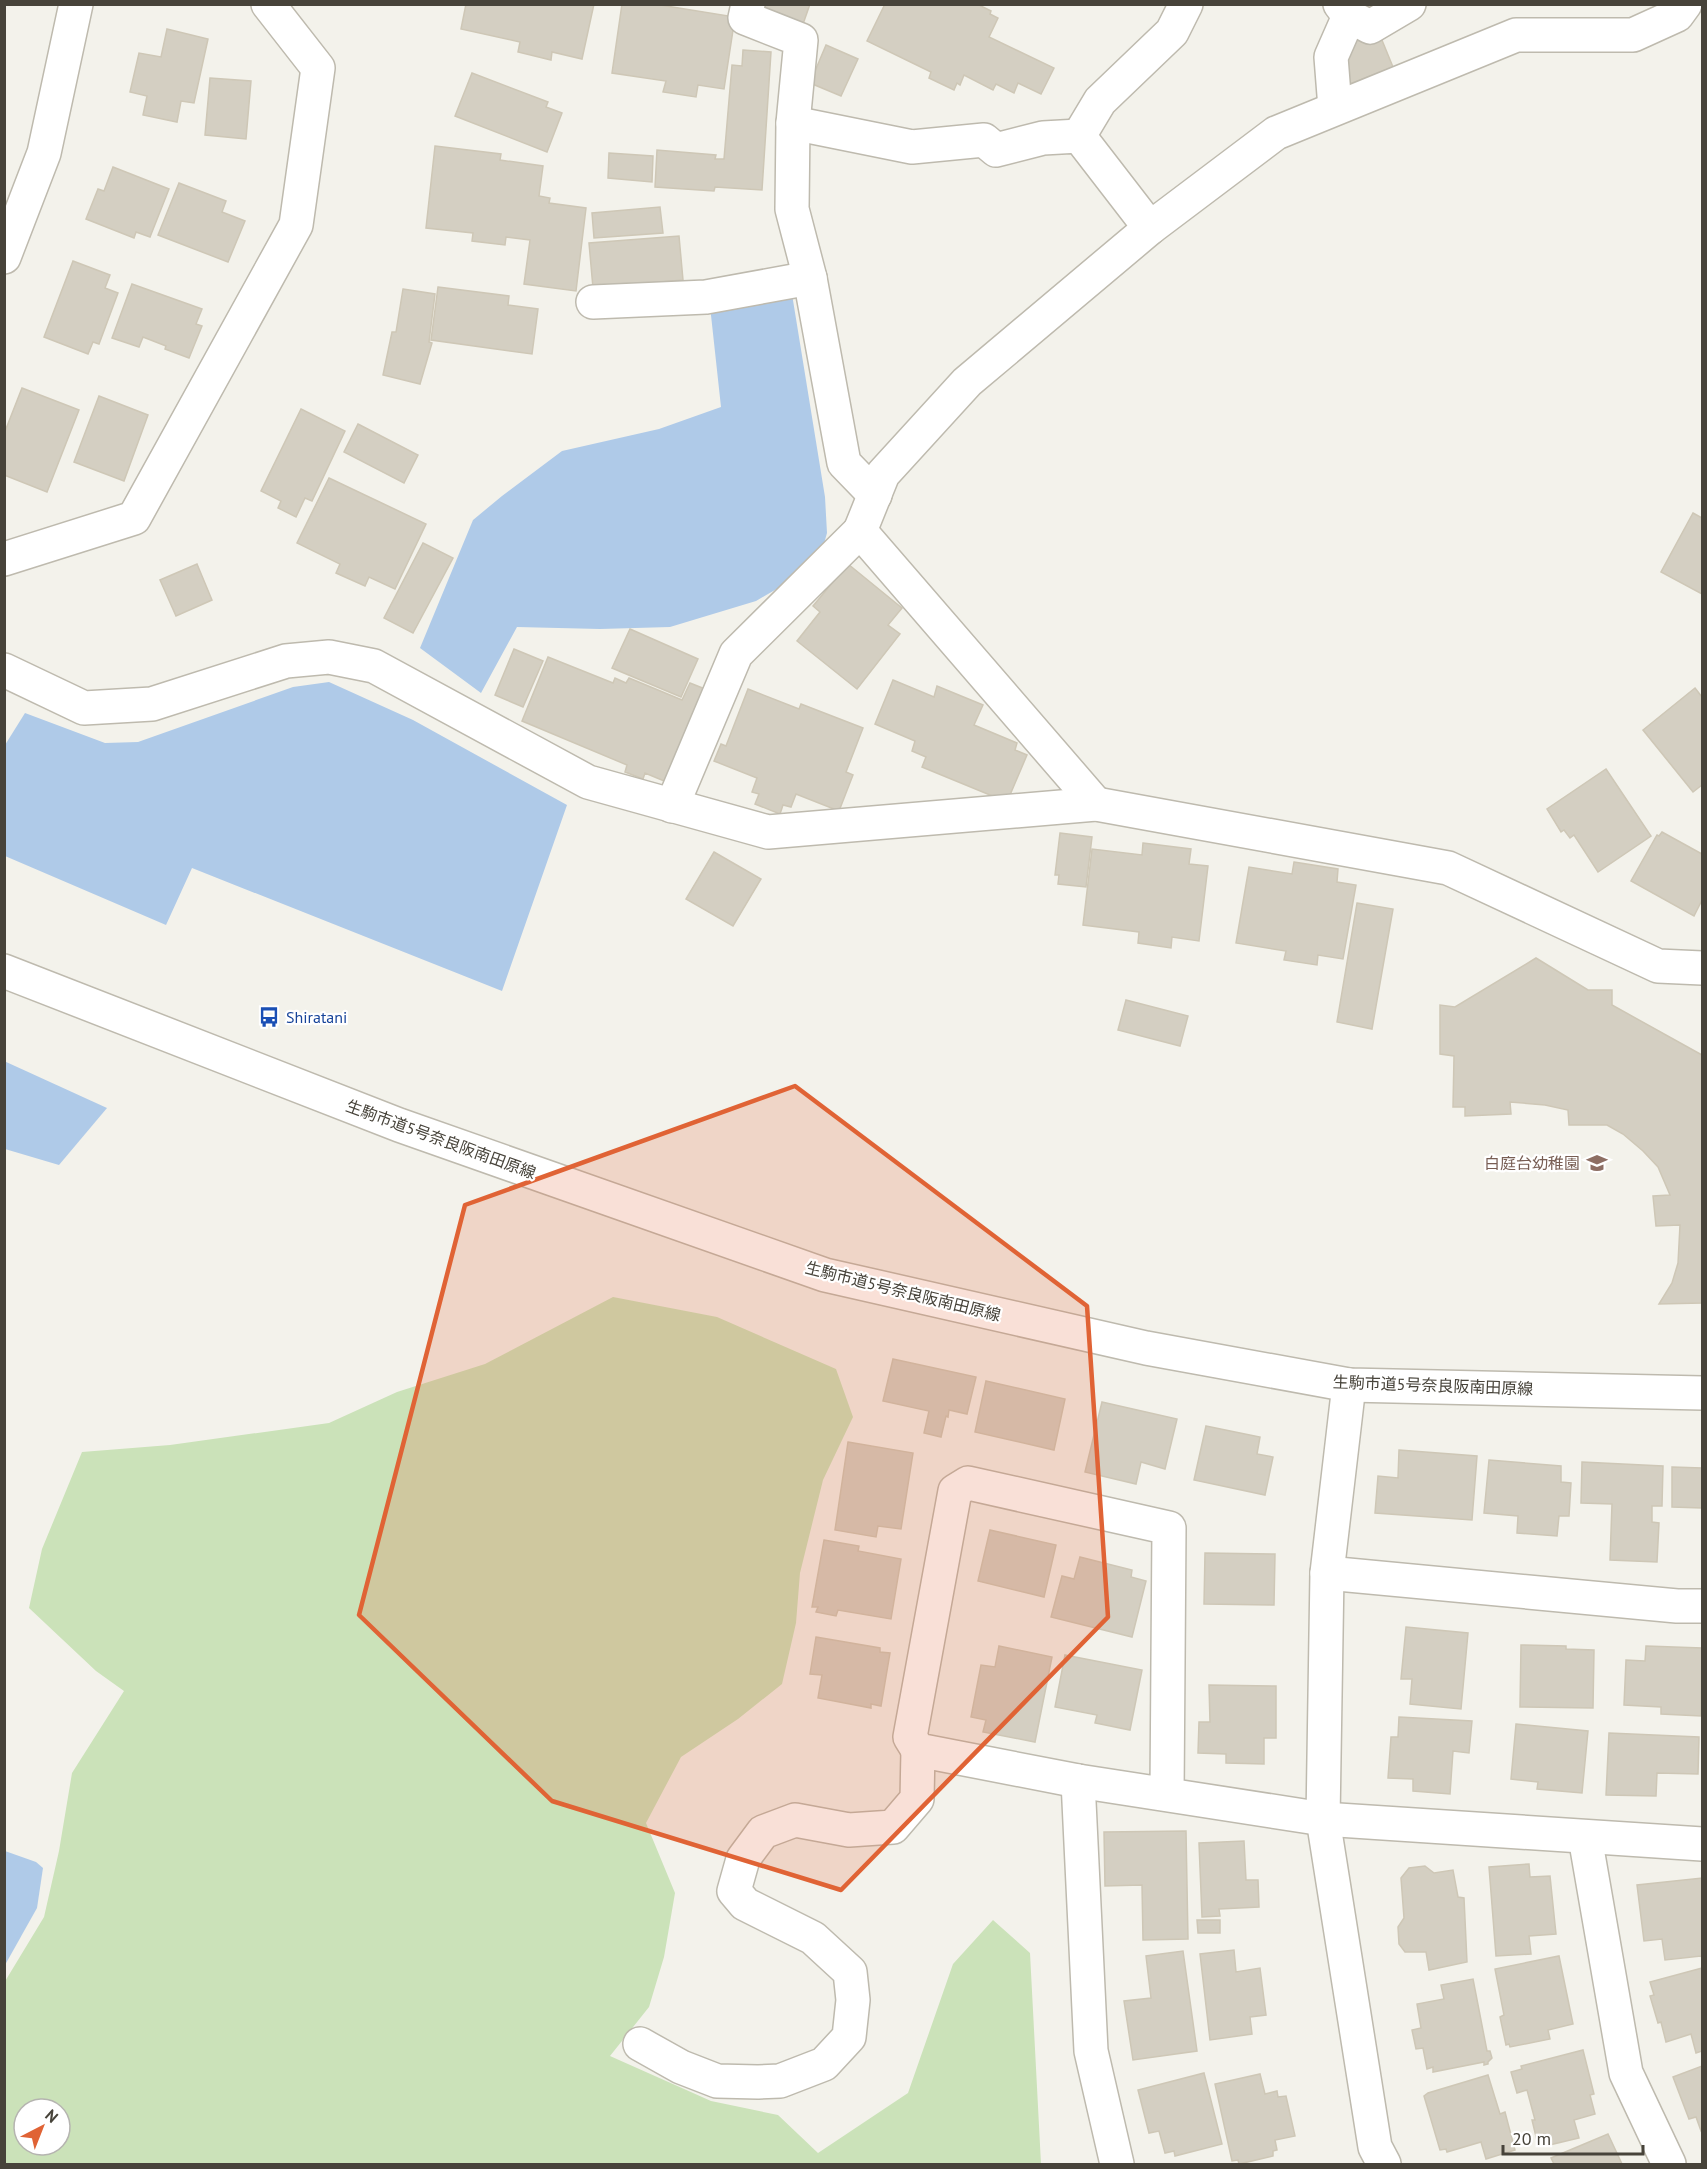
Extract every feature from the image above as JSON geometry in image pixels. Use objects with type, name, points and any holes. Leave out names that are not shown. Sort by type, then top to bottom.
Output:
[{"type":"street","points":[[4,257],[44,153],[76,4]]},
{"type":"street","points":[[4,559],[134,518],[296,225],[318,68],[268,4]]},
{"type":"street","points":[[748,4],[745,18],[801,40],[794,123],[792,209],[810,278],[844,463],[875,495]]},
{"type":"street","points":[[1079,136],[1100,102],[1172,32],[1186,4]]},
{"type":"street","points":[[1335,108],[1331,57],[1344,10],[1370,27],[1409,4]]},
{"type":"street","points":[[672,806],[736,654],[860,531],[884,474],[967,382],[1150,228],[1276,132],[1516,35],[1633,35],[1677,15],[1684,4]]},
{"type":"street","points":[[794,123],[912,147],[984,140],[996,150],[1043,138],[1079,136]]},
{"type":"street","points":[[1079,136],[1150,228]]},
{"type":"street","points":[[593,302],[706,297],[810,278]]},
{"type":"street","points":[[860,531],[1096,804]]},
{"type":"street","points":[[4,670],[84,708],[152,704],[286,661],[329,657],[374,666],[588,782],[768,832],[1096,804],[1449,868],[1658,966],[1702,968]]},
{"type":"street","name":"生駒市道5号奈良阪南田原線","points":[[4,971],[399,1125],[825,1275],[1146,1348],[1349,1385],[1702,1393]]},
{"type":"street","points":[[1349,1385],[1327,1574],[1323,1819],[1375,2147],[1384,2164]]},
{"type":"street","points":[[640,2044],[681,2067],[717,2080],[758,2082],[780,2081],[824,2064],[849,2037],[853,2000],[850,1972],[813,1938],[745,1904],[734,1891],[743,1858],[763,1832],[795,1820],[849,1830],[892,1827],[917,1799],[918,1750],[910,1737],[955,1491],[968,1483],[1169,1528],[1167,1794]]},
{"type":"street","points":[[1327,1574],[1677,1606],[1702,1606]]},
{"type":"street","points":[[918,1750],[1078,1781],[1323,1819],[1702,1844]]},
{"type":"street","points":[[1078,1781],[1091,2051],[1117,2164]]},
{"type":"street","points":[[1585,1837],[1626,2073],[1669,2164]]},
{"type":"highlighted area","points":[[795,1086],[1087,1306],[1108,1617],[841,1890],[552,1801],[359,1615],[465,1205]]},
{"type":"green space","points":[[613,1297],[717,1317],[836,1369],[853,1417],[823,1480],[800,1573],[796,1623],[782,1684],[738,1719],[681,1757],[646,1823],[675,1893],[664,1957],[649,2007],[610,2056],[711,2101],[778,2115],[818,2153],[908,2093],[953,1964],[993,1920],[1030,1953],[1041,2164],[5,2164],[4,1983],[44,1917],[59,1851],[72,1773],[124,1691],[96,1671],[29,1608],[42,1549],[82,1452],[170,1445],[329,1423],[397,1392],[485,1364]]},
{"type":"water","points":[[791,288],[825,497],[827,533],[818,565],[756,601],[670,627],[600,629],[517,627],[481,693],[420,648],[473,520],[562,451],[659,429],[721,407],[710,306]]},
{"type":"water","points":[[329,682],[413,720],[567,805],[502,991],[192,868],[166,925],[5,856],[5,745],[25,713],[105,743],[138,742],[293,687]]},
{"type":"water","points":[[4,1061],[107,1108],[59,1165],[5,1149]]},
{"type":"water","points":[[5,1851],[36,1862],[43,1868],[37,1908],[5,1965]]},
{"type":"building","points":[[466,4],[594,4],[582,59],[552,52],[551,60],[518,52],[520,42],[461,29]]},
{"type":"building","points":[[622,4],[654,4],[735,17],[724,89],[698,85],[696,97],[663,92],[666,81],[612,73]]},
{"type":"building","points":[[761,4],[810,4],[802,27],[759,11]]},
{"type":"building","points":[[885,4],[977,4],[991,11],[990,14],[998,18],[989,37],[1054,68],[1041,94],[1018,83],[1014,93],[996,84],[993,90],[964,75],[960,85],[957,83],[954,90],[929,78],[931,72],[867,41]]},
{"type":"building","points":[[1377,28],[1393,67],[1350,84],[1342,57],[1346,43]]},
{"type":"building","points":[[167,29],[208,39],[194,103],[181,101],[177,122],[143,115],[147,96],[130,92],[139,53],[161,57]]},
{"type":"building","points":[[826,45],[858,59],[841,96],[810,83]]},
{"type":"building","points":[[743,50],[771,52],[762,190],[715,187],[714,191],[655,187],[657,150],[716,155],[715,159],[724,159],[732,65],[742,66]]},
{"type":"building","points":[[472,73],[548,102],[546,107],[562,113],[547,152],[455,116]]},
{"type":"building","points":[[210,78],[251,81],[246,139],[205,135]]},
{"type":"building","points":[[435,146],[501,154],[500,160],[543,166],[539,196],[550,198],[549,203],[586,208],[576,291],[524,284],[530,240],[506,237],[505,245],[472,241],[473,233],[426,228]]},
{"type":"building","points":[[609,153],[653,156],[652,182],[608,178]]},
{"type":"building","points":[[113,167],[169,189],[150,237],[136,232],[134,238],[86,219],[98,189],[104,191]]},
{"type":"building","points":[[179,183],[226,201],[222,212],[245,221],[228,262],[158,235]]},
{"type":"building","points":[[660,207],[663,233],[594,238],[592,213]]},
{"type":"building","points":[[679,236],[683,280],[593,288],[589,243]]},
{"type":"building","points":[[73,261],[110,275],[105,288],[118,293],[99,344],[93,342],[88,354],[44,337]]},
{"type":"building","points":[[132,284],[202,309],[196,324],[202,326],[189,358],[143,337],[139,347],[112,338]]},
{"type":"building","points":[[438,287],[509,296],[508,305],[538,309],[532,354],[431,340]]},
{"type":"building","points":[[403,289],[435,294],[429,342],[432,343],[420,384],[383,375],[392,332],[396,332]]},
{"type":"building","points":[[22,388],[79,410],[47,492],[4,475],[4,434]]},
{"type":"building","points":[[99,396],[148,415],[124,481],[74,462]]},
{"type":"building","points":[[301,409],[345,431],[312,501],[305,498],[296,517],[278,508],[281,501],[261,491]]},
{"type":"building","points":[[358,424],[418,455],[404,483],[344,452]]},
{"type":"building","points":[[329,478],[426,524],[395,589],[369,577],[365,586],[336,573],[340,564],[297,543]]},
{"type":"building","points":[[1693,513],[1702,518],[1702,594],[1661,572]]},
{"type":"building","points":[[423,543],[453,558],[413,633],[384,618]]},
{"type":"building","points":[[197,564],[212,600],[176,616],[160,580]]},
{"type":"building","points":[[848,564],[902,608],[888,625],[900,634],[857,689],[797,641],[820,612],[813,606]]},
{"type":"building","points":[[630,629],[698,659],[681,697],[612,668]]},
{"type":"building","points":[[514,649],[543,661],[523,707],[495,695]]},
{"type":"building","points":[[548,657],[613,683],[615,678],[626,683],[629,678],[682,700],[690,683],[710,691],[669,783],[645,773],[643,779],[625,772],[627,765],[522,721]]},
{"type":"building","points":[[893,680],[934,697],[937,686],[983,705],[974,725],[1017,743],[1015,750],[1027,755],[1007,802],[922,767],[926,757],[912,751],[915,741],[875,724]]},
{"type":"building","points":[[1695,688],[1702,697],[1702,785],[1693,792],[1643,730]]},
{"type":"building","points":[[748,689],[799,709],[801,704],[863,728],[846,772],[853,775],[839,811],[796,794],[791,807],[783,805],[780,814],[755,804],[759,794],[752,792],[757,778],[714,761],[721,744],[726,746]]},
{"type":"building","points":[[1606,769],[1651,836],[1598,872],[1574,835],[1570,838],[1564,830],[1561,832],[1547,809]]},
{"type":"building","points":[[1662,832],[1702,854],[1702,900],[1694,916],[1631,881],[1657,835],[1659,836]]},
{"type":"building","points":[[1060,833],[1092,837],[1086,887],[1058,884],[1059,875],[1055,875]]},
{"type":"building","points":[[1143,843],[1191,849],[1189,864],[1208,866],[1199,941],[1172,937],[1171,948],[1138,943],[1139,932],[1083,925],[1092,849],[1142,855]]},
{"type":"building","points":[[714,852],[761,879],[733,926],[686,899]]},
{"type":"building","points":[[1294,862],[1338,869],[1337,882],[1356,885],[1343,959],[1318,955],[1317,965],[1284,960],[1286,951],[1236,943],[1249,867],[1292,874]]},
{"type":"building","points":[[1357,903],[1393,909],[1372,1029],[1337,1022]]},
{"type":"building","points":[[1536,958],[1588,990],[1612,990],[1612,1005],[1702,1055],[1702,1303],[1659,1304],[1672,1283],[1678,1263],[1680,1225],[1656,1226],[1653,1196],[1670,1195],[1658,1167],[1623,1134],[1607,1125],[1569,1125],[1568,1110],[1545,1105],[1510,1102],[1511,1114],[1465,1116],[1465,1107],[1453,1107],[1454,1056],[1440,1054],[1440,1005],[1455,1007]]},
{"type":"building","points":[[1126,1000],[1188,1016],[1180,1046],[1118,1030]]},
{"type":"building","points":[[893,1359],[976,1377],[967,1414],[949,1410],[941,1437],[924,1433],[929,1411],[883,1401]]},
{"type":"building","points":[[986,1381],[1065,1399],[1054,1450],[975,1432]]},
{"type":"building","points":[[1102,1402],[1177,1419],[1165,1469],[1141,1462],[1136,1484],[1085,1472]]},
{"type":"building","points":[[1206,1426],[1260,1437],[1257,1454],[1273,1457],[1265,1495],[1194,1480]]},
{"type":"building","points":[[848,1442],[913,1453],[901,1529],[878,1526],[876,1537],[835,1530]]},
{"type":"building","points":[[1399,1450],[1477,1456],[1472,1520],[1375,1513],[1378,1476],[1398,1478]]},
{"type":"building","points":[[1489,1460],[1561,1466],[1561,1482],[1571,1483],[1569,1516],[1559,1516],[1557,1536],[1517,1533],[1518,1516],[1484,1513]]},
{"type":"building","points":[[1582,1462],[1663,1466],[1662,1506],[1652,1506],[1652,1522],[1659,1523],[1657,1562],[1610,1560],[1612,1504],[1581,1503]]},
{"type":"building","points":[[1672,1467],[1702,1468],[1702,1508],[1672,1507]]},
{"type":"building","points":[[990,1530],[1056,1545],[1044,1597],[978,1581]]},
{"type":"building","points":[[824,1540],[859,1546],[858,1551],[901,1559],[891,1619],[838,1610],[836,1616],[816,1612],[818,1607],[812,1607]]},
{"type":"building","points":[[1205,1553],[1275,1554],[1274,1605],[1204,1604]]},
{"type":"building","points":[[1080,1557],[1132,1570],[1131,1577],[1146,1581],[1132,1637],[1051,1617],[1062,1576],[1074,1579]]},
{"type":"building","points":[[1406,1627],[1468,1633],[1461,1709],[1410,1704],[1412,1679],[1401,1679]]},
{"type":"building","points":[[816,1637],[880,1648],[880,1652],[890,1653],[881,1706],[871,1704],[871,1708],[818,1698],[822,1675],[810,1674]]},
{"type":"building","points":[[1521,1645],[1566,1646],[1566,1649],[1594,1650],[1593,1708],[1520,1707]]},
{"type":"building","points":[[999,1646],[1052,1657],[1035,1742],[983,1732],[986,1720],[971,1717],[981,1665],[995,1667]]},
{"type":"building","points":[[1646,1646],[1702,1648],[1701,1716],[1661,1714],[1661,1707],[1624,1705],[1626,1660],[1645,1661]]},
{"type":"building","points":[[1065,1655],[1142,1670],[1130,1730],[1095,1723],[1097,1715],[1055,1707]]},
{"type":"building","points":[[1209,1685],[1276,1686],[1276,1738],[1264,1738],[1264,1764],[1226,1763],[1226,1754],[1198,1753],[1199,1722],[1210,1722]]},
{"type":"building","points":[[1399,1717],[1472,1721],[1469,1753],[1453,1751],[1450,1794],[1413,1791],[1413,1779],[1388,1778],[1391,1737],[1398,1737]]},
{"type":"building","points":[[1516,1724],[1588,1731],[1582,1793],[1537,1789],[1538,1782],[1511,1779]]},
{"type":"building","points":[[1609,1733],[1699,1737],[1698,1774],[1657,1773],[1656,1796],[1606,1795]]},
{"type":"building","points":[[1186,1831],[1188,1939],[1143,1940],[1142,1885],[1105,1886],[1104,1832]]},
{"type":"building","points":[[1244,1841],[1246,1880],[1258,1880],[1259,1907],[1219,1909],[1220,1916],[1202,1917],[1199,1843]]},
{"type":"building","points":[[1529,1864],[1530,1877],[1550,1876],[1556,1934],[1529,1936],[1531,1954],[1496,1956],[1489,1867]]},
{"type":"building","points":[[1425,1866],[1434,1873],[1453,1870],[1458,1897],[1464,1898],[1467,1962],[1429,1970],[1426,1952],[1405,1952],[1399,1944],[1398,1927],[1404,1918],[1401,1878],[1409,1868]]},
{"type":"building","points":[[1702,1878],[1702,1958],[1701,1956],[1665,1960],[1662,1939],[1644,1941],[1637,1885]]},
{"type":"building","points":[[1197,1920],[1220,1920],[1220,1933],[1198,1933]]},
{"type":"building","points":[[1234,1950],[1236,1972],[1260,1968],[1266,2015],[1250,2017],[1252,2034],[1210,2040],[1200,1954]]},
{"type":"building","points":[[1183,1951],[1197,2051],[1133,2060],[1124,2001],[1151,1998],[1146,1956]]},
{"type":"building","points":[[1559,1956],[1573,2024],[1548,2030],[1550,2039],[1510,2047],[1509,2044],[1506,2045],[1500,2017],[1504,2015],[1495,1969]]},
{"type":"building","points":[[1702,1968],[1702,2051],[1696,2053],[1691,2034],[1666,2042],[1661,2022],[1658,2023],[1650,1996],[1654,1995],[1650,1982]]},
{"type":"building","points":[[1473,1979],[1487,2051],[1490,2051],[1492,2058],[1488,2064],[1484,2065],[1484,2062],[1433,2072],[1433,2067],[1427,2069],[1423,2048],[1416,2049],[1412,2030],[1421,2028],[1417,2004],[1444,1999],[1441,1985]]},
{"type":"building","points":[[1583,2050],[1594,2094],[1590,2095],[1595,2114],[1574,2120],[1579,2138],[1545,2146],[1544,2143],[1538,2145],[1532,2120],[1535,2120],[1527,2090],[1517,2093],[1511,2072],[1522,2069],[1521,2066]]},
{"type":"building","points":[[1702,2066],[1701,2131],[1696,2117],[1689,2119],[1673,2077]]},
{"type":"building","points":[[1204,2073],[1222,2144],[1175,2156],[1174,2151],[1165,2153],[1159,2131],[1149,2133],[1138,2090]]},
{"type":"building","points":[[1260,2074],[1265,2094],[1277,2091],[1278,2097],[1286,2096],[1295,2136],[1275,2140],[1277,2150],[1273,2151],[1273,2156],[1239,2164],[1238,2160],[1232,2161],[1215,2084]]},
{"type":"building","points":[[1488,2075],[1500,2114],[1505,2112],[1515,2150],[1486,2159],[1481,2142],[1447,2152],[1446,2149],[1440,2150],[1424,2096]]},
{"type":"building","points":[[1608,2134],[1622,2164],[1554,2164],[1551,2158]]},
{"type":"place","name":"Shiratani","points":[[269,1017]]},
{"type":"place","name":"白庭台幼稚園","points":[[1597,1163]]}]
